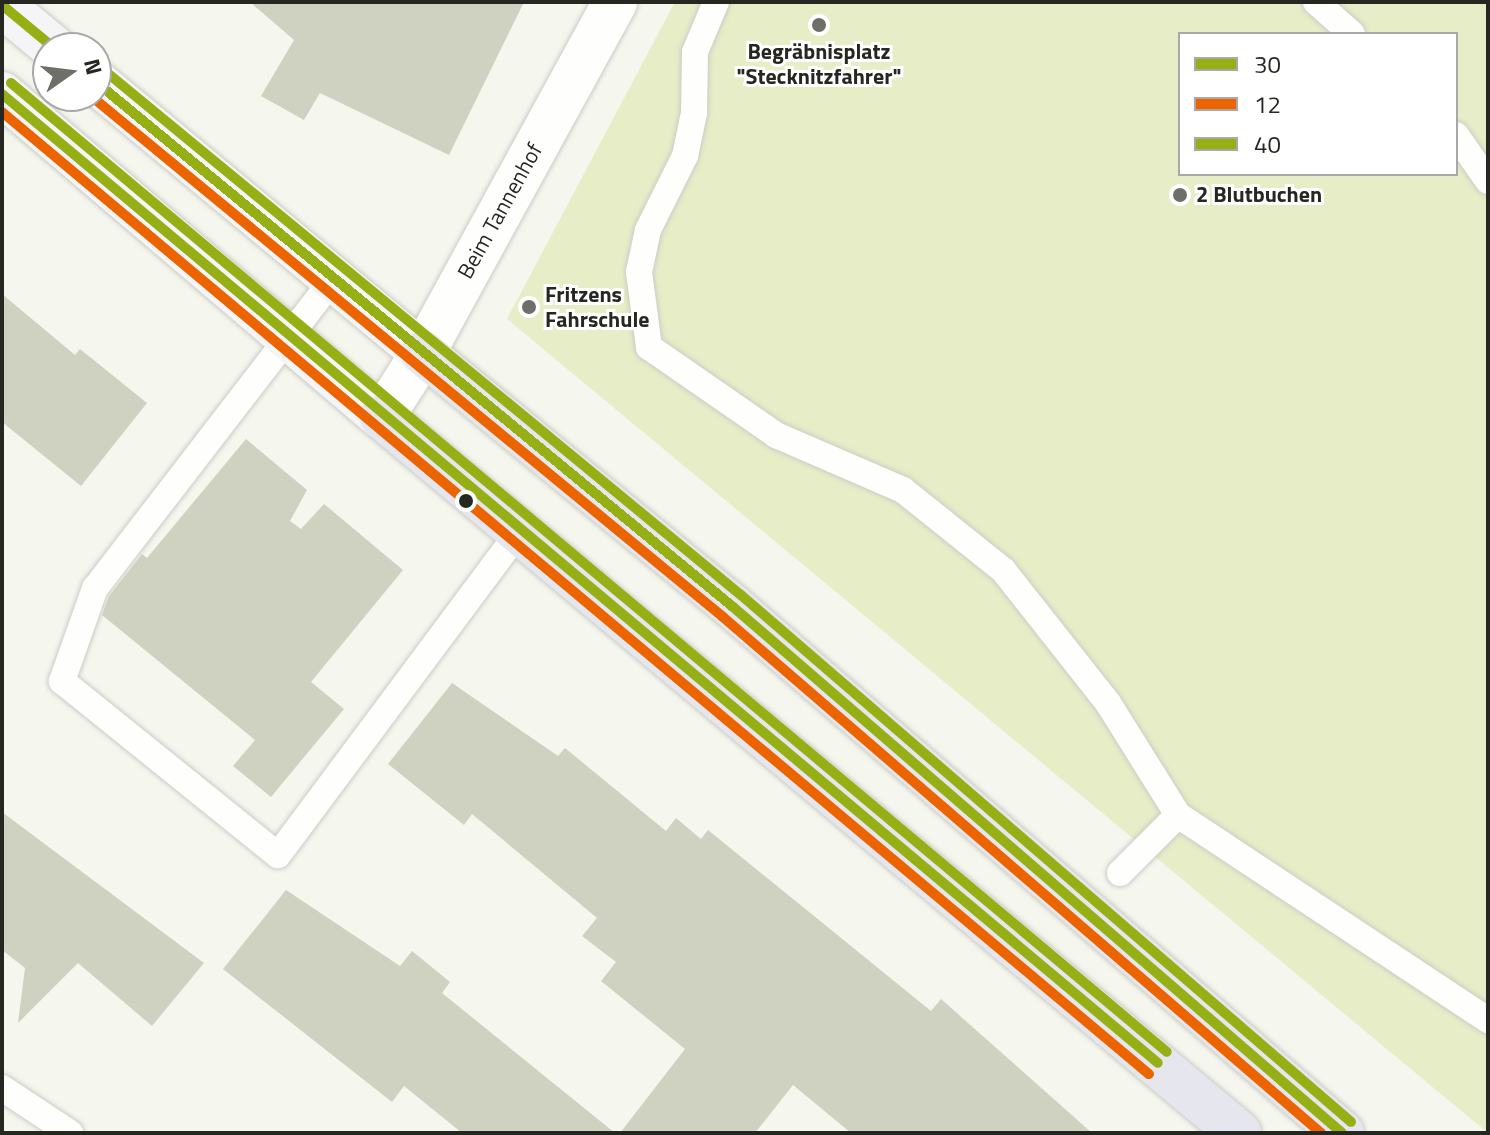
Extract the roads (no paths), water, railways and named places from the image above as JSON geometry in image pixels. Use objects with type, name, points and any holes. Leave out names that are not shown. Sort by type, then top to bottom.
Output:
[{"type":"highway","points":[[423,353],[732,606],[1342,1133]]},
{"type":"highway","points":[[382,417],[1239,1133]]},
{"type":"main road","points":[[2,5],[35,32]]},
{"type":"main road","points":[[2,94],[382,417]]},
{"type":"main road","points":[[112,95],[423,353]]},
{"type":"street","name":"Beim Tannenhof","points":[[382,417],[423,353],[615,2]]},
{"type":"lane","points":[[716,2],[695,52],[694,113],[685,156],[648,230],[639,272],[649,347],[776,435],[903,490],[1003,570],[1108,703],[1178,815],[1488,1020]]},
{"type":"lane","points":[[1316,2],[1350,32]]},
{"type":"lane","points":[[1458,138],[1488,181]]},
{"type":"lane","points":[[334,278],[287,334],[95,588],[62,681],[278,855],[519,532]]},
{"type":"lane","points":[[1120,873],[1178,815]]},
{"type":"lane","points":[[2,1088],[70,1133]]},
{"type":"place","name":"Begräbnisplatz \"Stecknitzfahrer\"","points":[[819,25]]},
{"type":"place","name":"2 Blutbuchen","points":[[1180,195]]},
{"type":"place","name":"Fritzens Fahrschule","points":[[529,307]]}]
